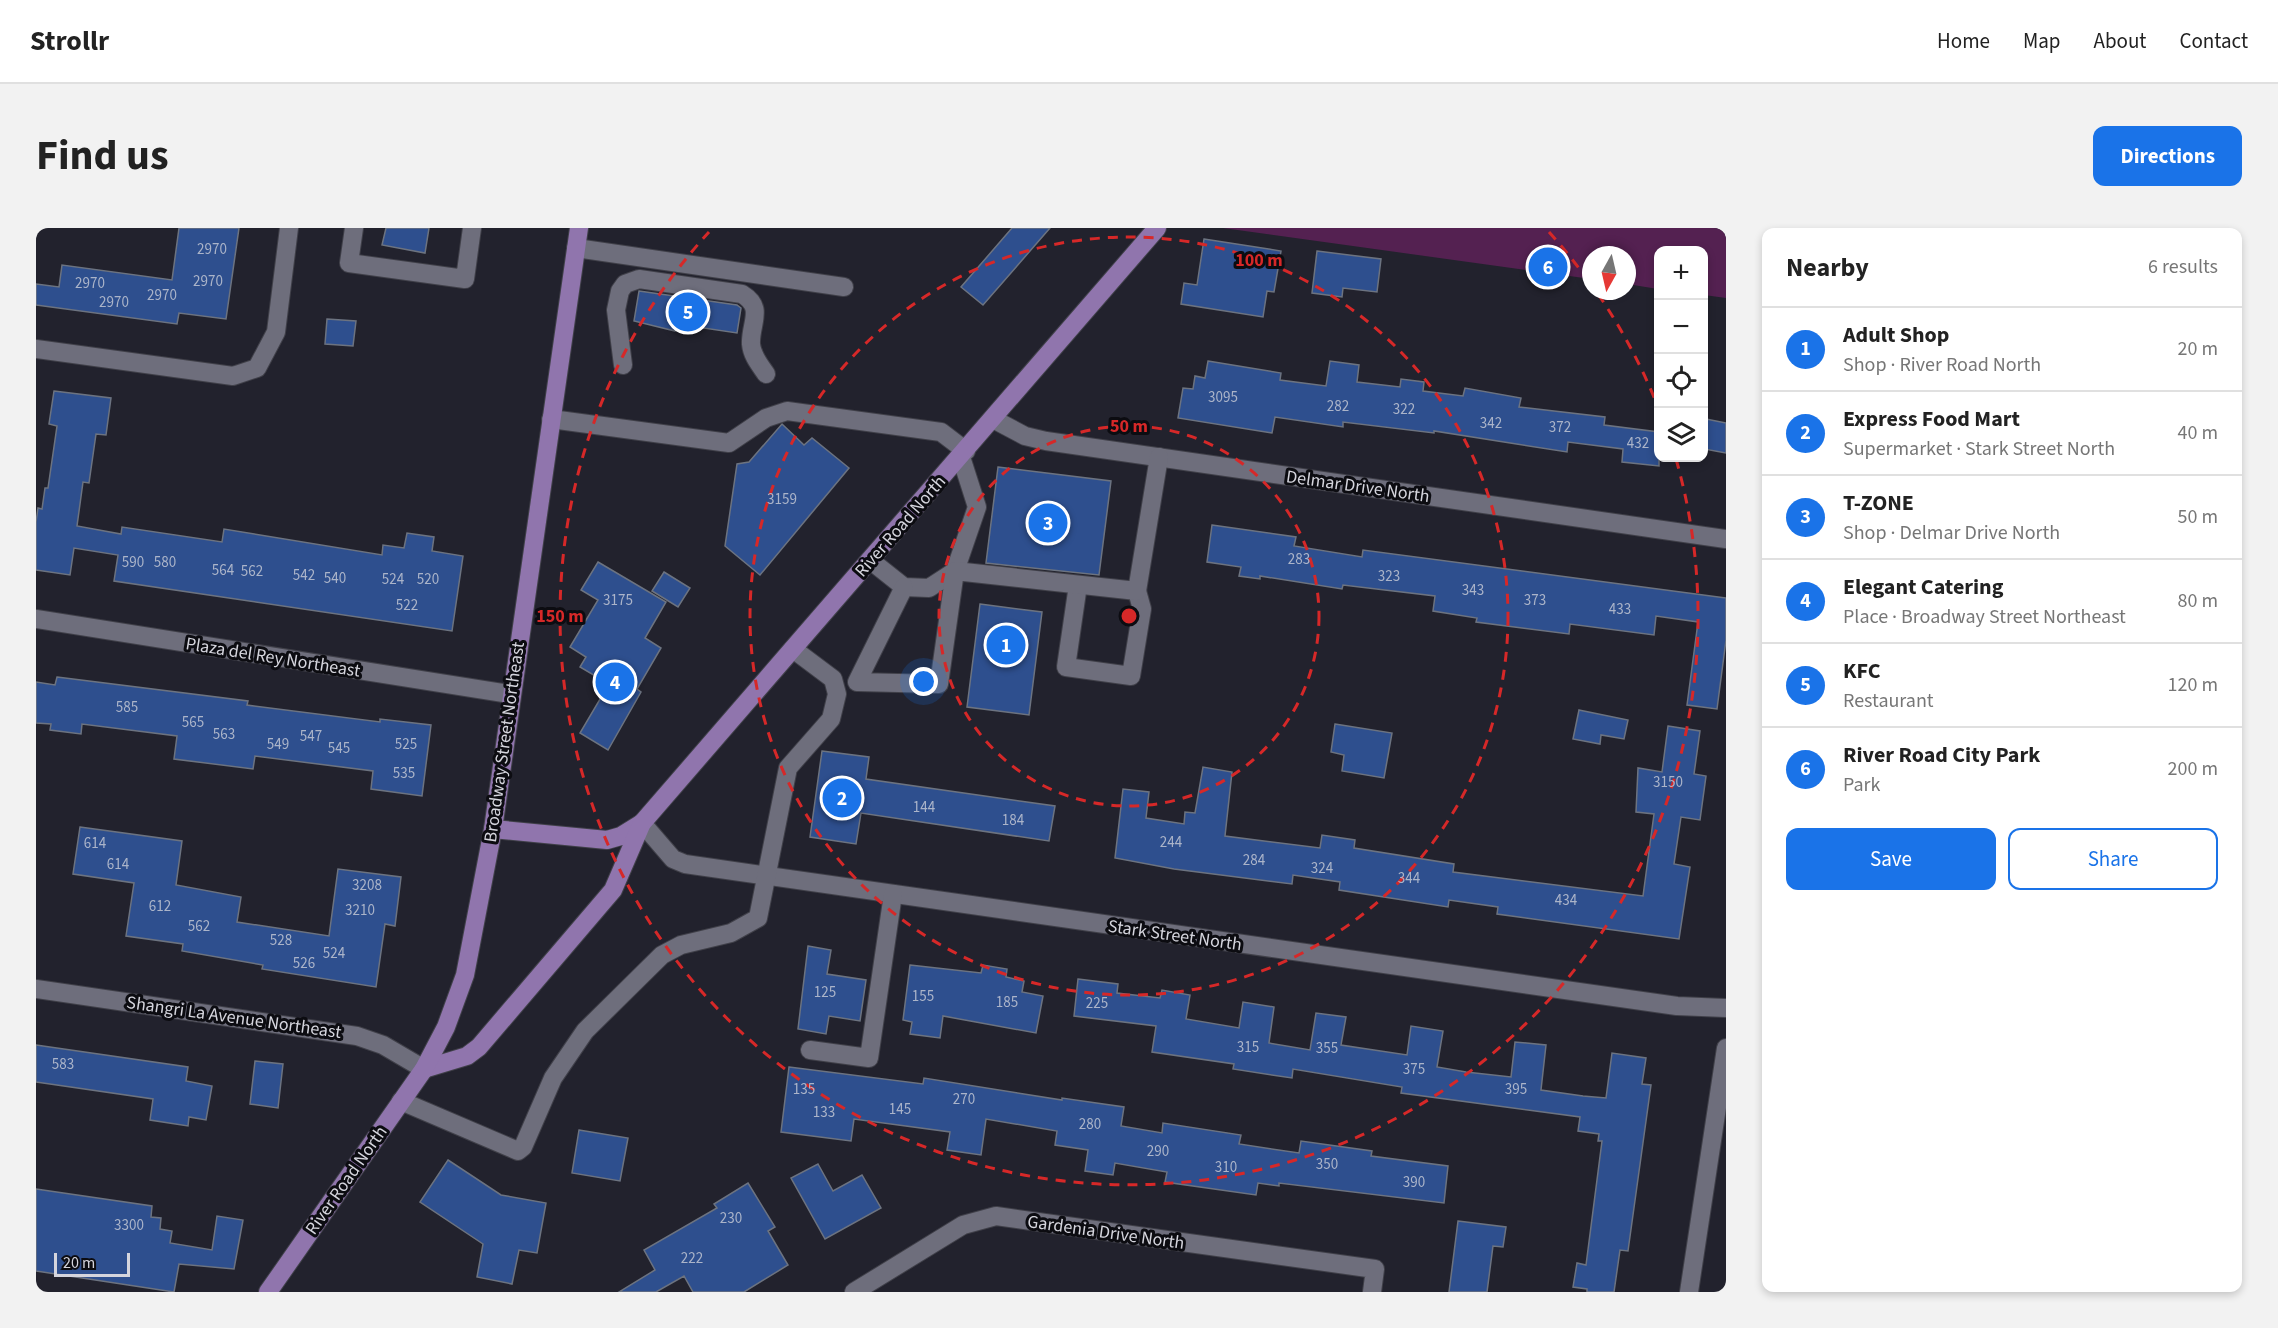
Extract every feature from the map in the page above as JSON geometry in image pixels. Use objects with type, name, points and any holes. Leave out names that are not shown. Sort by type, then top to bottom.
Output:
[{"type":"main road","name":"Broadway Street Northeast","points":[[424,1069],[446,1027],[465,975],[493,829],[510,694],[579,228]]},
{"type":"main road","name":"River Road North","points":[[642,823],[1157,228]]},
{"type":"main road","points":[[493,829],[607,840],[621,836],[642,823]]},
{"type":"main road","points":[[424,1069],[466,1056],[479,1047],[613,890],[642,823]]},
{"type":"main road","name":"River Road North","points":[[268,1292],[424,1069]]},
{"type":"street","points":[[36,349],[233,376],[257,368],[276,332],[289,228]]},
{"type":"street","points":[[354,228],[349,263],[465,279],[472,228]]},
{"type":"street","points":[[576,248],[844,287]]},
{"type":"street","points":[[623,365],[617,301],[625,284],[639,279],[742,294],[748,297],[755,304],[757,312],[751,345],[755,357],[766,374]]},
{"type":"street","points":[[551,419],[729,443],[766,418],[787,411],[941,432],[963,454],[977,507],[955,571],[939,684],[857,682],[837,694]]},
{"type":"street","name":"Delmar Drive North","points":[[993,419],[1024,436],[1726,539]]},
{"type":"street","points":[[1078,585],[1066,667],[1131,676],[1142,609],[1137,591],[1159,457]]},
{"type":"street","points":[[870,560],[904,587],[929,588],[955,571],[1137,591]]},
{"type":"street","points":[[857,682],[904,587]]},
{"type":"street","name":"Plaza del Rey Northeast","points":[[36,619],[510,694]]},
{"type":"street","points":[[401,1101],[518,1151],[523,1147],[552,1078],[585,1031],[662,956],[681,945],[731,933],[758,918],[788,768],[831,719],[837,694],[833,679],[793,649]]},
{"type":"street","name":"Stark Street North","points":[[642,823],[673,859],[685,864],[1677,1006],[1726,1008]]},
{"type":"street","points":[[810,1050],[869,1058],[893,894]]},
{"type":"street","name":"Shangri La Avenue Northeast","points":[[36,989],[349,1034],[383,1045],[424,1069]]},
{"type":"street","points":[[1689,1292],[1726,1048]]},
{"type":"street","name":"Gardenia Drive North","points":[[854,1292],[963,1225],[996,1216],[1376,1269],[1372,1292]]},
{"type":"shaded area","points":[[1223,228],[1726,228],[1726,298],[1708,296],[1708,246],[1654,246],[1654,288],[1636,285],[1636,246],[1582,246],[1582,278]]},
{"type":"building","points":[[179,228],[239,228],[226,319],[179,313],[177,324],[36,305],[36,284],[59,287],[62,265],[172,280]]},
{"type":"building","points":[[386,228],[429,228],[425,253],[382,245]]},
{"type":"building","points":[[1012,228],[1050,228],[983,305],[961,287]]},
{"type":"building","points":[[1204,239],[1281,251],[1274,292],[1267,291],[1263,317],[1181,304],[1184,283],[1197,285]]},
{"type":"building","points":[[1317,251],[1381,259],[1377,292],[1343,288],[1342,297],[1312,293]]},
{"type":"building","points":[[639,291],[737,305],[741,308],[737,333],[677,324],[675,331],[634,321]]},
{"type":"building","points":[[327,319],[356,321],[353,346],[325,344]]},
{"type":"building","points":[[1208,361],[1281,373],[1280,380],[1326,386],[1330,361],[1359,365],[1357,382],[1400,387],[1401,379],[1424,382],[1423,391],[1463,396],[1465,388],[1521,398],[1519,407],[1605,417],[1604,425],[1654,431],[1654,462],[1659,462],[1659,466],[1622,462],[1623,449],[1568,442],[1567,452],[1434,431],[1434,433],[1343,422],[1343,427],[1275,417],[1272,433],[1178,418],[1183,388],[1193,389],[1195,376],[1205,378]]},
{"type":"building","points":[[54,391],[111,398],[106,435],[96,434],[89,483],[83,482],[77,526],[121,534],[122,527],[222,542],[224,529],[382,555],[383,545],[404,548],[407,533],[434,537],[432,551],[463,556],[452,631],[114,581],[118,555],[74,548],[70,575],[36,570],[38,508],[42,509],[45,488],[48,488],[57,426],[49,424]]},
{"type":"building","points":[[1708,419],[1726,423],[1726,453],[1708,450]]},
{"type":"building","points":[[782,424],[804,445],[812,438],[849,468],[760,575],[725,546],[737,464],[749,462]]},
{"type":"building","points":[[998,467],[1111,481],[1099,575],[986,563]]},
{"type":"building","points":[[1212,525],[1296,537],[1294,546],[1362,557],[1363,550],[1726,598],[1726,640],[1717,709],[1687,705],[1698,622],[1656,616],[1654,635],[1570,624],[1569,634],[1476,622],[1477,618],[1433,611],[1435,596],[1343,585],[1342,589],[1260,576],[1260,579],[1239,576],[1241,567],[1207,562]]},
{"type":"building","points":[[598,562],[666,602],[645,638],[661,648],[637,689],[641,692],[608,750],[580,733],[609,684],[580,667],[586,657],[570,647],[598,600],[581,590]]},
{"type":"building","points":[[664,572],[690,588],[678,607],[652,591]]},
{"type":"building","points":[[980,604],[1042,612],[1029,715],[967,707]]},
{"type":"building","points":[[57,677],[248,701],[247,705],[380,722],[380,719],[431,725],[422,796],[371,789],[373,771],[255,756],[253,769],[174,759],[177,736],[82,724],[81,734],[50,730],[51,724],[36,723],[36,682],[55,685]]},
{"type":"building","points":[[1579,710],[1628,720],[1624,739],[1601,735],[1600,744],[1573,739]]},
{"type":"building","points":[[1335,724],[1392,733],[1384,778],[1342,771],[1344,755],[1331,752]]},
{"type":"building","points":[[1668,726],[1700,731],[1694,774],[1706,776],[1700,820],[1681,817],[1674,864],[1690,867],[1679,939],[1497,914],[1498,907],[1449,900],[1448,907],[1339,890],[1340,882],[1293,875],[1292,884],[1174,869],[1115,858],[1123,789],[1149,792],[1146,818],[1184,824],[1185,812],[1195,813],[1203,767],[1232,772],[1225,836],[1320,848],[1322,835],[1355,840],[1354,848],[1454,864],[1453,872],[1643,896],[1654,814],[1636,812],[1638,768],[1662,772]]},
{"type":"building","points":[[822,751],[869,757],[866,779],[1055,806],[1049,841],[861,813],[856,844],[810,837]]},
{"type":"building","points":[[80,827],[182,841],[176,885],[241,897],[237,922],[329,936],[338,869],[401,877],[395,926],[385,924],[376,987],[262,969],[263,965],[182,951],[183,944],[126,936],[134,883],[73,874]]},
{"type":"building","points":[[808,946],[831,950],[827,974],[866,980],[860,1021],[829,1016],[826,1034],[798,1029]]},
{"type":"building","points":[[910,965],[981,973],[983,965],[1007,969],[1006,977],[1024,981],[1022,992],[1043,996],[1036,1033],[943,1016],[940,1038],[910,1034],[912,1022],[903,1020]]},
{"type":"building","points":[[1078,979],[1118,984],[1117,993],[1160,998],[1162,990],[1190,995],[1186,1019],[1239,1028],[1243,1002],[1274,1007],[1269,1043],[1310,1050],[1316,1013],[1346,1017],[1341,1045],[1407,1055],[1411,1026],[1443,1031],[1437,1067],[1466,1072],[1511,1077],[1515,1042],[1546,1045],[1541,1090],[1583,1096],[1606,1098],[1612,1053],[1646,1058],[1642,1084],[1651,1085],[1628,1251],[1620,1250],[1614,1292],[1587,1292],[1587,1289],[1573,1287],[1577,1263],[1586,1265],[1602,1141],[1598,1141],[1599,1134],[1578,1131],[1580,1117],[1401,1093],[1402,1087],[1293,1069],[1292,1078],[1233,1069],[1234,1064],[1152,1052],[1156,1026],[1074,1016]]},
{"type":"building","points":[[36,1045],[188,1067],[186,1081],[212,1086],[206,1120],[189,1117],[188,1126],[150,1120],[153,1099],[36,1082]]},
{"type":"building","points":[[255,1061],[283,1064],[278,1108],[250,1104]]},
{"type":"building","points":[[789,1067],[923,1084],[924,1078],[1062,1100],[1062,1098],[1124,1107],[1121,1126],[1162,1133],[1163,1123],[1241,1135],[1239,1144],[1299,1153],[1301,1141],[1372,1151],[1371,1156],[1448,1166],[1444,1203],[1279,1183],[1279,1186],[1258,1183],[1256,1195],[1165,1182],[1167,1172],[1115,1163],[1113,1175],[1085,1171],[1088,1150],[1055,1145],[1057,1131],[986,1119],[981,1155],[947,1150],[950,1132],[854,1119],[851,1141],[781,1132]]},
{"type":"building","points":[[579,1130],[628,1138],[620,1181],[572,1173]]},
{"type":"building","points":[[448,1160],[501,1195],[546,1203],[537,1253],[519,1250],[512,1284],[477,1277],[483,1244],[420,1202]]},
{"type":"building","points":[[818,1164],[833,1191],[862,1175],[881,1208],[825,1239],[791,1178]]},
{"type":"building","points":[[748,1183],[775,1227],[768,1231],[788,1265],[744,1292],[693,1292],[684,1276],[656,1292],[619,1292],[655,1270],[644,1250],[717,1208],[714,1204]]},
{"type":"building","points":[[36,1189],[152,1206],[151,1217],[161,1218],[160,1229],[172,1231],[170,1243],[212,1250],[217,1216],[243,1220],[234,1269],[179,1264],[174,1292],[36,1271]]},
{"type":"building","points":[[1458,1221],[1506,1227],[1503,1247],[1493,1246],[1487,1292],[1449,1292]]},
{"type":"place","name":"River Road City Park","points":[[1548,267]]},
{"type":"place","name":"KFC","points":[[688,312]]},
{"type":"place","name":"T-ZONE","points":[[1048,523]]},
{"type":"place","name":"Adult Shop","points":[[1006,645]]},
{"type":"place","name":"Elegant Catering","points":[[615,682]]},
{"type":"place","name":"Express Food Mart","points":[[842,798]]}]
